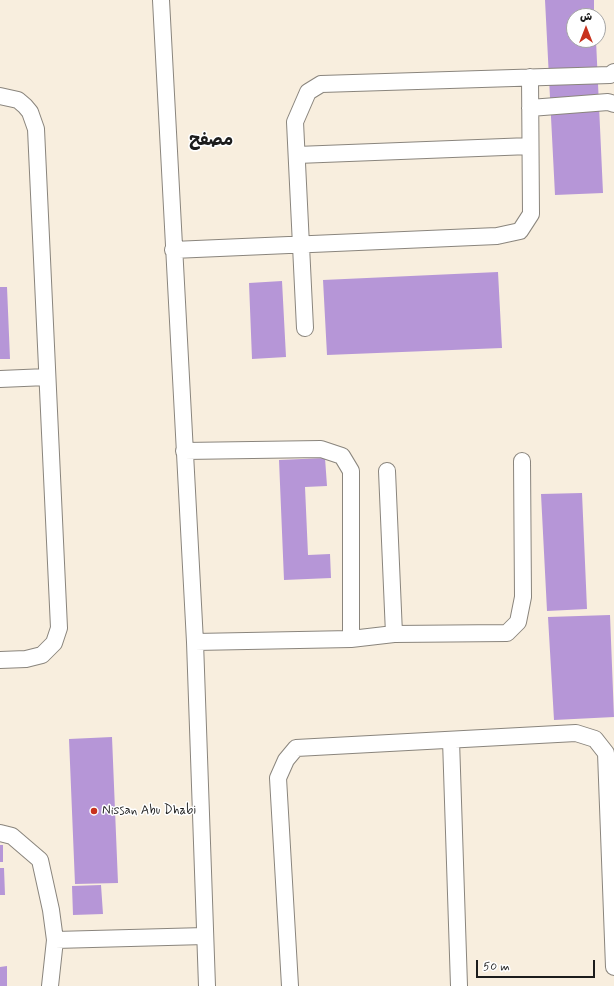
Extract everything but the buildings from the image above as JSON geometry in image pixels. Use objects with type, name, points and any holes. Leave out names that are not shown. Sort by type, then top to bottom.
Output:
[{"type":"street","points":[[161,0],[195,642],[207,986]]},
{"type":"street","points":[[305,328],[295,122],[308,92],[321,84],[610,75],[614,72]]},
{"type":"street","points":[[174,250],[496,236],[520,231],[531,214],[530,77]]},
{"type":"street","points":[[0,96],[18,100],[25,106],[30,112],[36,128],[59,628],[54,643],[42,655],[34,658],[0,660]]},
{"type":"street","points":[[530,108],[608,102],[614,104]]},
{"type":"street","points":[[297,155],[530,146]]},
{"type":"street","points":[[0,379],[47,377]]},
{"type":"street","points":[[184,451],[321,449],[342,456],[351,471],[351,639]]},
{"type":"street","points":[[195,642],[351,639],[394,634],[507,633],[518,622],[523,597],[522,461]]},
{"type":"street","points":[[387,471],[394,634]]},
{"type":"street","points":[[290,986],[278,778],[286,760],[296,748],[576,734],[595,739],[606,753],[614,966]]},
{"type":"street","points":[[451,740],[459,986]]},
{"type":"street","points":[[0,833],[12,836],[40,860],[51,910],[55,940],[50,986]]},
{"type":"street","points":[[55,940],[205,936]]},
{"type":"place","name":"Nissan Abu Dhabi","points":[[94,811]]},
{"type":"district","name":"مصفح","points":[[211,141]]}]
